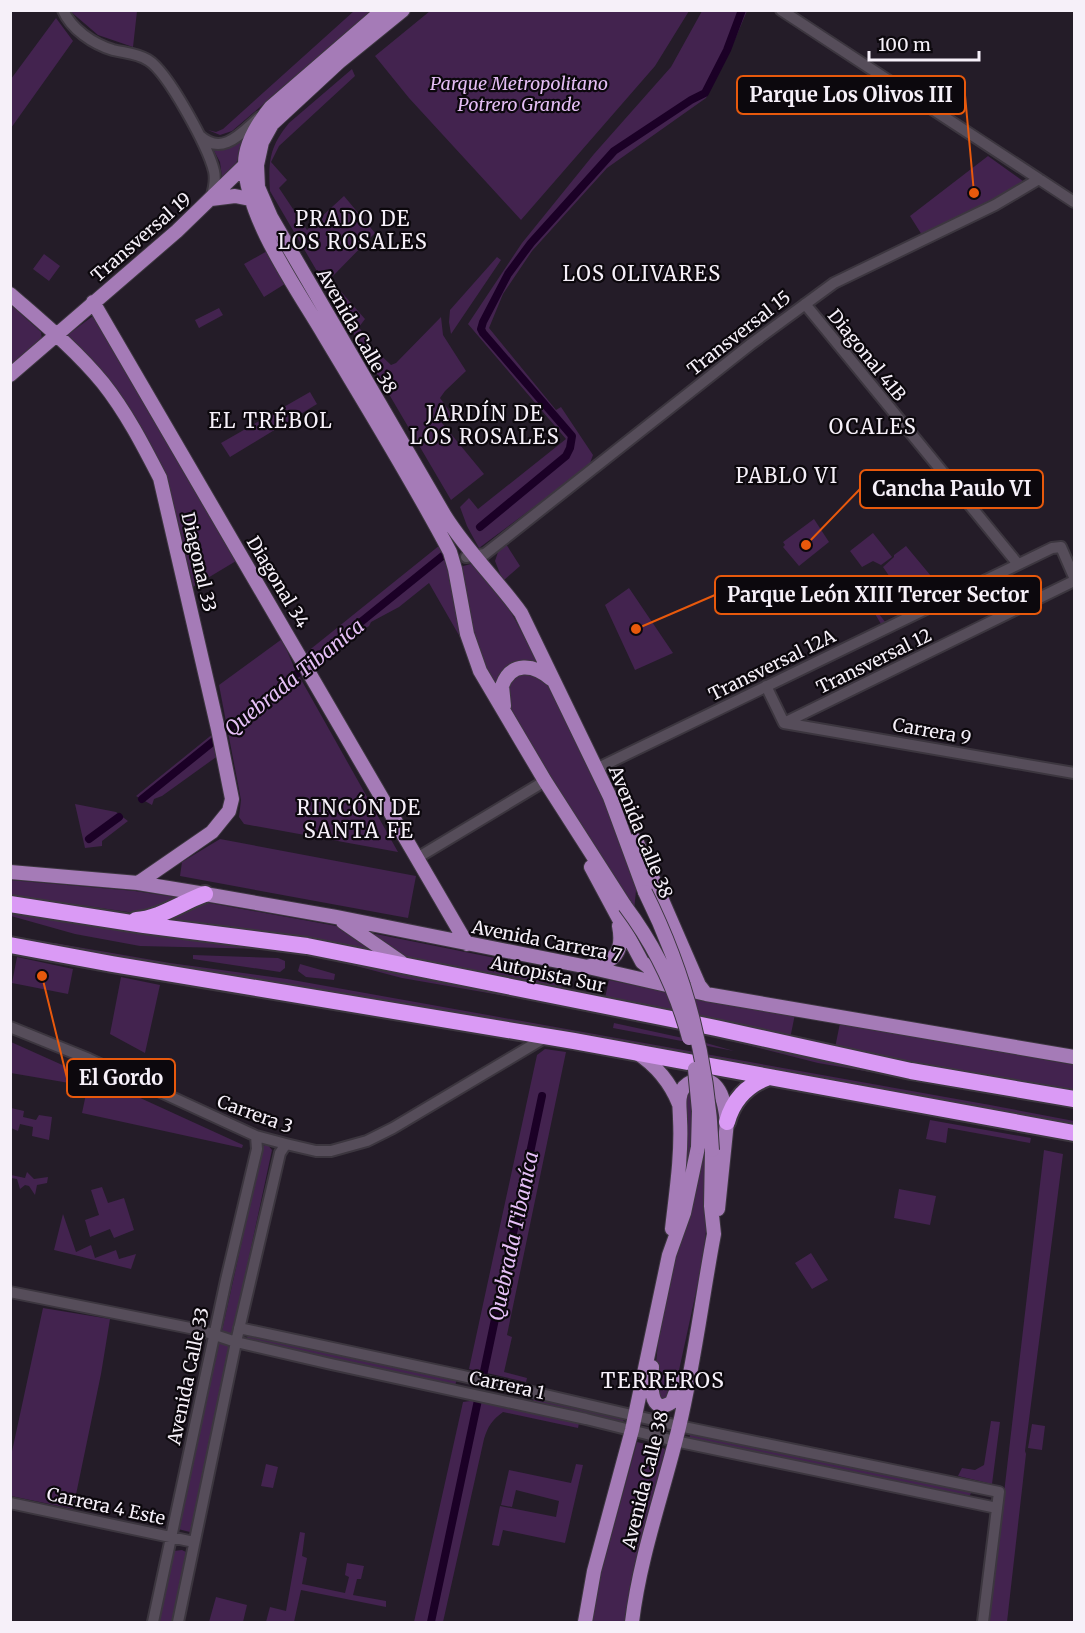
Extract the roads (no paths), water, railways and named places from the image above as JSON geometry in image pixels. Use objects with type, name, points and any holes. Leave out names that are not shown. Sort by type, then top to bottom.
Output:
[{"type":"highway","points":[[117,921],[149,919],[186,900],[205,894]]},
{"type":"highway","name":"Autopista Sur","points":[[10,904],[117,921],[307,946],[716,1028],[945,1078],[1074,1099]]},
{"type":"highway","points":[[10,945],[548,1036],[1074,1133]]},
{"type":"highway","points":[[727,1122],[740,1096],[753,1084],[769,1077]]},
{"type":"main road","points":[[245,165],[253,133],[271,107],[383,10]]},
{"type":"main road","name":"Avenida Calle 38","points":[[403,10],[321,78],[277,118],[267,131],[260,150],[257,176],[261,197],[445,516],[521,613],[610,797],[645,892],[675,959],[694,1021],[705,1077],[705,1149],[669,1255],[632,1430],[594,1571],[585,1623]]},
{"type":"main road","name":"Avenida Calle 38","points":[[245,165],[250,199],[260,224],[450,552],[467,634],[475,660],[545,781],[646,936],[664,968],[684,1020],[697,1083],[714,1234],[679,1426],[648,1539],[632,1623]]},
{"type":"main road","name":"Transversal 19","points":[[10,375],[149,255],[245,165]]},
{"type":"main road","name":"Transversal 19","points":[[211,199],[235,196],[250,199]]},
{"type":"main road","name":"Diagonal 33","points":[[10,294],[57,335],[103,383],[142,443],[160,478],[222,745],[232,799],[229,811],[206,837],[138,883]]},
{"type":"main road","name":"Diagonal 34","points":[[93,302],[467,944]]},
{"type":"main road","points":[[450,552],[458,556],[476,557]]},
{"type":"main road","points":[[508,716],[502,701],[502,686],[512,672],[527,666],[535,668],[557,685]]},
{"type":"main road","points":[[610,797],[633,835],[683,951],[699,985],[706,994]]},
{"type":"main road","points":[[577,831],[590,864],[636,954],[649,969],[663,974],[677,971],[683,960],[683,951]]},
{"type":"main road","name":"Avenida Carrera 7","points":[[10,872],[138,883],[205,894],[336,917],[588,967],[706,994],[1074,1057]]},
{"type":"main road","points":[[336,917],[407,966]]},
{"type":"main road","points":[[588,967],[603,964],[616,955],[621,943],[619,921]]},
{"type":"main road","points":[[637,1053],[659,1070],[672,1089],[679,1105]]},
{"type":"main road","points":[[669,1255],[680,1150],[680,1094],[686,1085],[694,1081],[706,1080],[714,1084],[721,1093],[727,1122],[714,1234]]},
{"type":"main road","points":[[653,1329],[652,1395],[656,1402],[666,1405],[676,1396],[684,1358],[700,1313]]},
{"type":"street","points":[[63,10],[65,16],[81,33],[96,44],[136,54],[157,67],[169,81],[211,162],[215,185],[211,199]]},
{"type":"street","points":[[781,10],[1074,202]]},
{"type":"street","points":[[196,131],[207,142],[226,143],[271,107]]},
{"type":"street","name":"Transversal 15","points":[[476,557],[834,283],[995,204],[1039,179]]},
{"type":"street","name":"Diagonal 41B","points":[[805,304],[1018,564]]},
{"type":"street","name":"Transversal 12A","points":[[596,769],[1052,548],[1061,548],[1074,579]]},
{"type":"street","name":"Transversal 12","points":[[784,723],[1074,579]]},
{"type":"street","points":[[766,686],[784,723]]},
{"type":"street","name":"Carrera 9","points":[[784,723],[1074,773]]},
{"type":"street","points":[[417,858],[545,781]]},
{"type":"street","name":"Carrera 3","points":[[10,1027],[89,1059],[256,1136],[316,1151],[330,1151],[367,1141],[548,1036]]},
{"type":"street","name":"Avenida Calle 33","points":[[153,1623],[214,1334],[257,1149],[256,1136]]},
{"type":"street","points":[[178,1623],[239,1328],[280,1153],[286,1144]]},
{"type":"street","name":"Carrera 1","points":[[10,1292],[214,1334],[236,1342],[675,1441],[997,1508],[999,1492],[679,1426],[239,1328]]},
{"type":"street","points":[[512,1387],[506,1388],[503,1397],[514,1404],[530,1401],[529,1391]]},
{"type":"street","points":[[970,1502],[975,1494],[973,1486]]},
{"type":"street","name":"Carrera 4 Este","points":[[10,1503],[194,1542]]},
{"type":"street","points":[[984,1623],[997,1508]]},
{"type":"waterway","name":"Quebrada Tibaníca","points":[[480,527],[566,456],[572,436],[483,333],[481,329],[483,322],[508,274],[531,243],[614,151],[705,93],[727,50],[742,10]]},
{"type":"waterway","name":"Quebrada Tibaníca","points":[[142,799],[445,554]]},
{"type":"waterway","name":"Quebrada Tibaníca","points":[[89,839],[119,817]]},
{"type":"waterway","name":"Quebrada Tibaníca","points":[[483,1376],[542,1096]]},
{"type":"waterway","name":"Quebrada Tibaníca","points":[[431,1622],[478,1400]]},
{"type":"place","name":"Parque Los Olivos III","points":[[974,193]]},
{"type":"place","name":"Cancha Paulo VI","points":[[806,545]]},
{"type":"place","name":"Parque León XIII Tercer Sector","points":[[636,629]]},
{"type":"place","name":"El Gordo","points":[[42,976]]},
{"type":"district","name":"PRADO DE LOS ROSALES","points":[[353,230]]},
{"type":"district","name":"LOS OLIVARES","points":[[642,273]]},
{"type":"district","name":"EL TRÉBOL","points":[[271,420]]},
{"type":"district","name":"JARDÍN DE LOS ROSALES","points":[[485,424]]},
{"type":"district","name":"OCALES","points":[[873,426]]},
{"type":"district","name":"PABLO VI","points":[[787,475]]},
{"type":"district","name":"RINCÓN DE SANTA FE","points":[[359,818]]},
{"type":"district","name":"TERREROS","points":[[663,1380]]},
{"type":"park label","name":"Parque Metropolitano Potrero Grande","points":[[519,94]]}]
